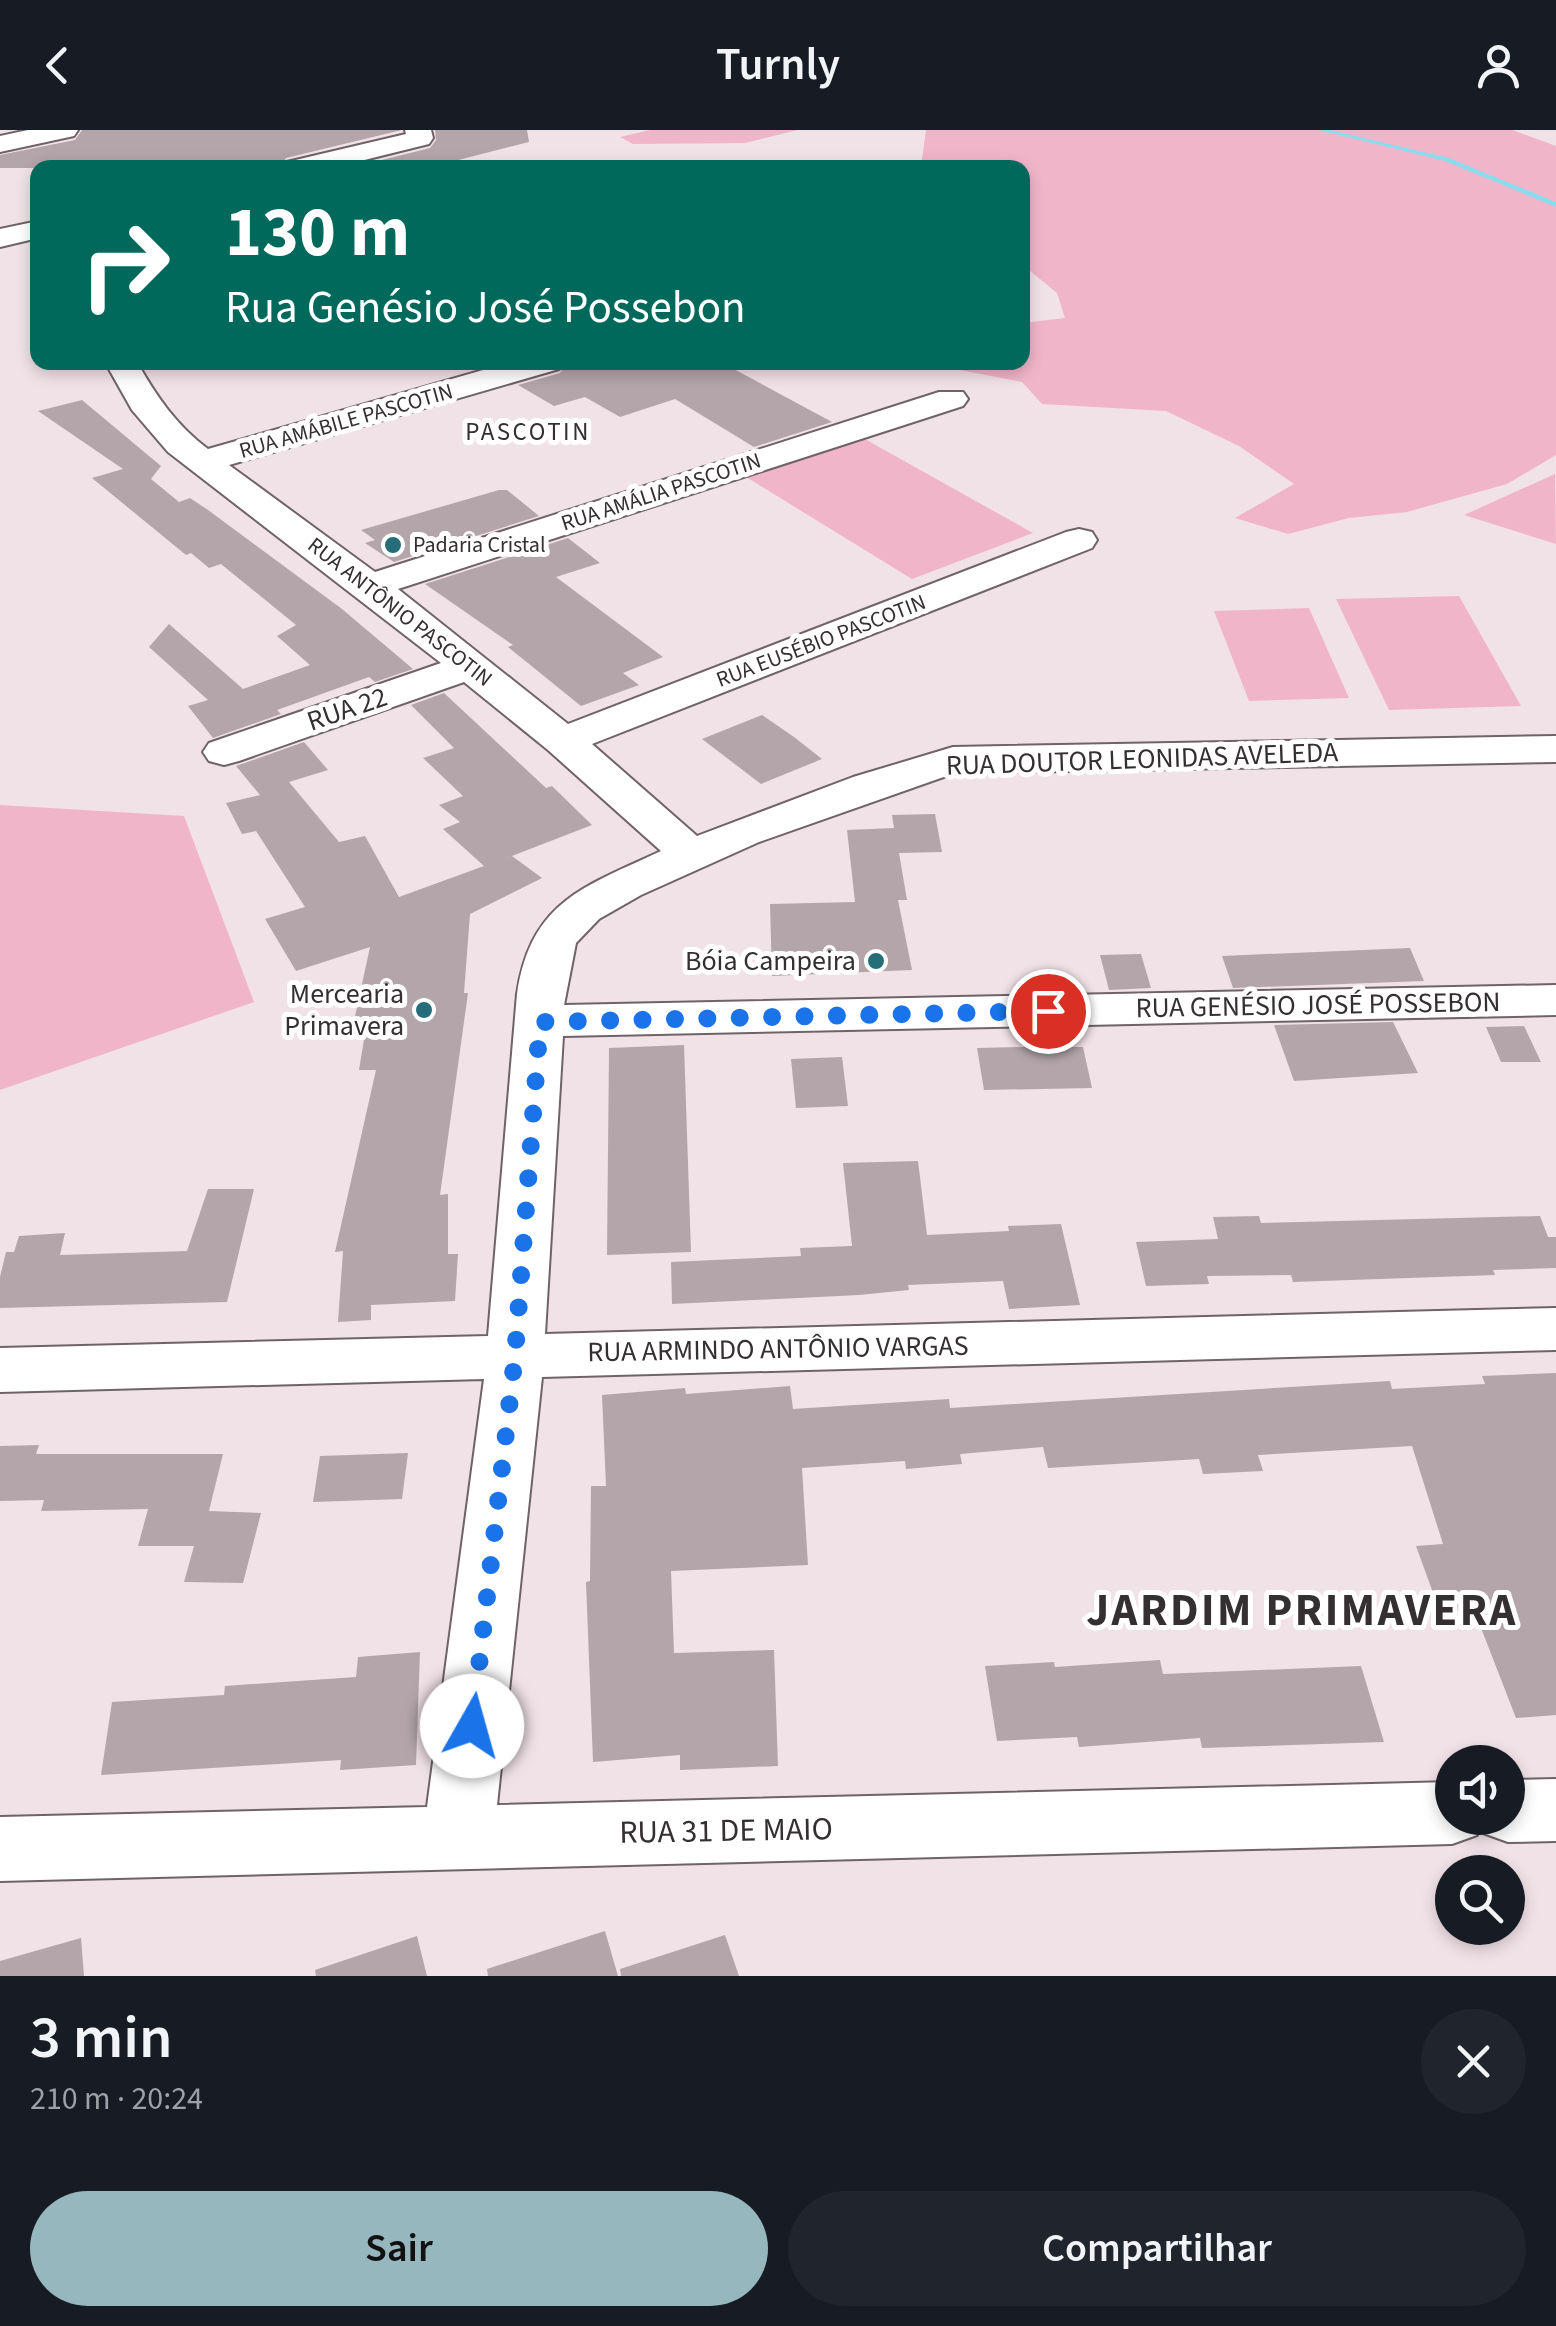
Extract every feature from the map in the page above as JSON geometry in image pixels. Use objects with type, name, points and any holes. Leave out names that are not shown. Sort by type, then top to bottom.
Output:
[{"type":"street","points":[[0,144],[66,130]]},
{"type":"street","points":[[326,160],[419,134]]},
{"type":"street","points":[[4,238],[30,232]]},
{"type":"street","points":[[4,238],[30,252]]},
{"type":"street","name":"RUA ANTÔNIO PASCOTIN","points":[[125,370],[144,403],[180,445],[370,586],[470,666],[563,741],[690,854]]},
{"type":"street","name":"RUA AMÁBILE PASCOTIN","points":[[202,462],[520,370]]},
{"type":"street","name":"RUA AMÁLIA PASCOTIN","points":[[370,586],[951,399]]},
{"type":"street","name":"RUA EUSÉBIO PASCOTIN","points":[[563,741],[1080,540]]},
{"type":"street","name":"RUA 22","points":[[224,752],[470,666]]},
{"type":"street","name":"RUA DOUTOR LEONIDAS AVELEDA","points":[[540,1022],[547,962],[560,926],[594,902],[690,854],[908,771],[953,760],[1556,749]]},
{"type":"street","name":"RUA GENÉSIO JOSÉ POSSEBON","points":[[540,1022],[1556,1000]]},
{"type":"street","points":[[458,1837],[515,1356],[540,1022]]},
{"type":"street","name":"RUA ARMINDO ANTÔNIO VARGAS","points":[[0,1370],[1556,1329]]},
{"type":"street","points":[[1525,1811],[1556,1810]]},
{"type":"street","name":"RUA 31 DE MAIO","points":[[0,1849],[1435,1812]]},
{"type":"shaded area","points":[[650,130],[798,130],[745,143],[633,144],[620,137]]},
{"type":"shaded area","points":[[926,130],[1512,130],[1556,146],[1556,455],[1507,484],[1407,512],[1349,518],[1288,534],[1235,518],[1294,484],[1239,446],[1166,411],[1042,404],[1022,382],[960,370],[1030,370],[1030,322],[1065,318],[1057,293],[1030,271],[1030,160],[922,160]]},
{"type":"shaded area","points":[[863,438],[1033,533],[912,579],[746,477]]},
{"type":"shaded area","points":[[1555,474],[1556,544],[1464,515]]},
{"type":"shaded area","points":[[1459,596],[1521,706],[1389,710],[1336,599]]},
{"type":"shaded area","points":[[1309,608],[1349,698],[1249,701],[1214,611]]},
{"type":"shaded area","points":[[0,805],[184,816],[254,1002],[0,1090]]},
{"type":"building","points":[[82,130],[402,130],[285,160],[30,160],[30,168],[0,168],[0,155],[75,140]]},
{"type":"building","points":[[435,130],[527,130],[529,142],[458,160],[382,160],[430,148],[436,140]]},
{"type":"building","points":[[736,370],[832,422],[754,447],[675,399],[620,417],[585,397],[554,406],[518,385],[560,373]]},
{"type":"building","points":[[82,400],[161,466],[151,479],[179,502],[190,498],[208,510],[342,609],[413,669],[375,682],[369,677],[213,738],[188,706],[208,700],[149,647],[169,624],[243,689],[310,665],[277,636],[296,625],[221,564],[209,568],[191,553],[186,555],[92,478],[123,469],[38,411]]},
{"type":"building","points":[[507,490],[539,516],[394,562],[365,543],[375,540],[361,530]]},
{"type":"building","points":[[568,538],[600,563],[556,577],[663,657],[623,673],[639,685],[581,706],[508,647],[513,645],[425,584]]},
{"type":"building","points":[[444,693],[546,788],[552,786],[592,825],[512,856],[542,878],[470,914],[464,993],[468,993],[440,1195],[448,1194],[448,1254],[458,1254],[455,1301],[371,1305],[371,1320],[338,1322],[343,1251],[335,1252],[376,1070],[359,1070],[367,1021],[354,1021],[370,947],[296,971],[265,919],[305,907],[256,831],[242,834],[226,803],[260,795],[236,766],[304,742],[328,770],[289,782],[339,842],[365,836],[399,897],[484,866],[443,829],[460,822],[439,805],[463,796],[423,758],[454,748],[411,705]]},
{"type":"building","points":[[762,715],[822,759],[761,784],[702,739]]},
{"type":"building","points":[[935,814],[942,852],[899,853],[907,900],[898,900],[912,970],[772,976],[770,904],[855,902],[847,830],[894,828],[892,815]]},
{"type":"building","points":[[1410,948],[1424,981],[1233,988],[1222,956]]},
{"type":"building","points":[[1141,954],[1151,988],[1109,990],[1100,955]]},
{"type":"building","points":[[1393,1022],[1418,1073],[1294,1081],[1274,1025]]},
{"type":"building","points":[[1524,1026],[1541,1062],[1501,1062],[1486,1027]]},
{"type":"building","points":[[684,1045],[691,1252],[607,1255],[609,1048]]},
{"type":"building","points":[[1083,1047],[1092,1088],[984,1090],[977,1048]]},
{"type":"building","points":[[842,1057],[848,1106],[796,1108],[791,1059]]},
{"type":"building","points":[[918,1161],[927,1235],[1061,1224],[1080,1305],[1009,1309],[1003,1281],[908,1285],[909,1290],[859,1295],[672,1304],[671,1262],[801,1256],[800,1248],[852,1246],[843,1163]]},
{"type":"building","points":[[208,1189],[254,1189],[227,1302],[0,1308],[0,1277],[6,1252],[14,1252],[19,1236],[65,1233],[60,1255],[187,1251]]},
{"type":"building","points":[[1259,1216],[1261,1223],[1540,1216],[1548,1237],[1556,1237],[1556,1268],[1493,1270],[1495,1275],[1293,1282],[1291,1275],[1207,1276],[1209,1284],[1146,1286],[1136,1242],[1218,1239],[1213,1217]]},
{"type":"building","points":[[1556,1373],[1556,1715],[1516,1718],[1474,1610],[1440,1612],[1416,1546],[1443,1544],[1412,1446],[1258,1455],[1263,1471],[1203,1474],[1199,1459],[1048,1468],[1043,1447],[960,1454],[962,1464],[906,1469],[905,1461],[802,1468],[808,1565],[671,1571],[674,1653],[774,1650],[778,1766],[680,1770],[680,1755],[593,1762],[586,1582],[590,1581],[591,1486],[606,1486],[602,1395],[685,1388],[686,1394],[790,1386],[793,1409],[949,1399],[950,1408],[1390,1381],[1392,1389],[1485,1384],[1482,1376]]},
{"type":"building","points":[[39,1445],[36,1454],[223,1454],[209,1511],[261,1513],[243,1583],[184,1582],[194,1546],[138,1546],[148,1509],[41,1511],[44,1500],[0,1501],[0,1446]]},
{"type":"building","points":[[408,1453],[402,1499],[313,1502],[320,1456]]},
{"type":"building","points":[[420,1652],[416,1765],[340,1770],[341,1760],[101,1775],[112,1702],[224,1695],[225,1686],[356,1677],[358,1657]]},
{"type":"building","points":[[1160,1660],[1163,1674],[1361,1666],[1384,1742],[1202,1748],[1200,1738],[1079,1747],[1077,1737],[997,1741],[985,1666],[1054,1662],[1055,1667]]},
{"type":"building","points":[[605,1931],[618,1976],[488,1976],[487,1969]]},
{"type":"building","points":[[725,1935],[739,1976],[621,1976],[620,1969]]},
{"type":"building","points":[[417,1936],[427,1976],[316,1976],[315,1970]]},
{"type":"building","points":[[81,1938],[84,1976],[0,1976],[0,1961]]},
{"type":"waterway","points":[[1322,130],[1447,159],[1556,205]]},
{"type":"place","name":"Padaria Cristal","points":[[393,545]]},
{"type":"place","name":"Bóia Campeira","points":[[876,961]]},
{"type":"place","name":"Mercearia Primavera","points":[[424,1010]]},
{"type":"district","name":"PASCOTIN","points":[[528,432]]},
{"type":"district","name":"JARDIM PRIMAVERA","points":[[1302,1611]]},
{"type":"route","points":[[472,1726],[515,1356],[540,1022],[1048,1011]]}]
